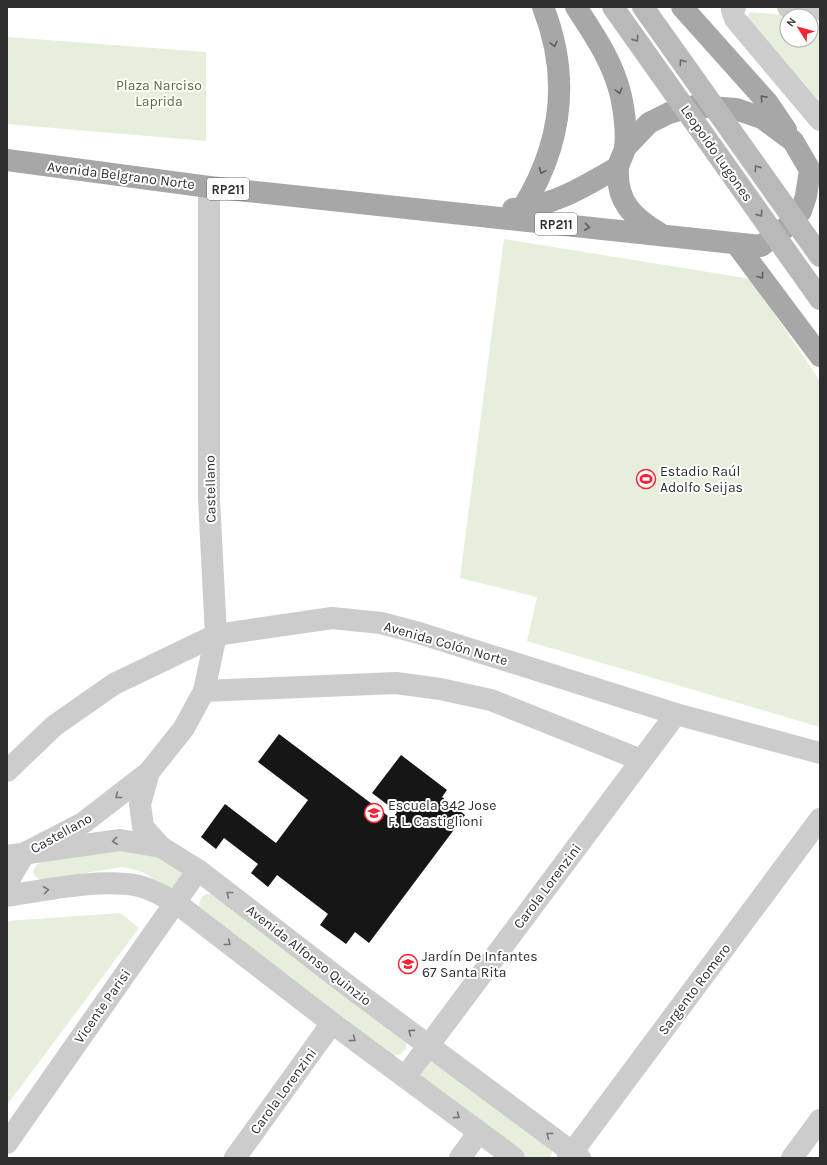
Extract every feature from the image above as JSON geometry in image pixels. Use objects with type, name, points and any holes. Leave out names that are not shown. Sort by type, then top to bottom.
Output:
[{"type":"main road","points":[[522,209],[544,169],[557,122],[560,86],[557,56],[544,7]]},
{"type":"main road","points":[[576,7],[604,49],[614,74],[624,118],[619,188],[627,206],[640,222],[661,234]]},
{"type":"main road","name":"Leopoldo Lugones","points":[[613,7],[820,299]]},
{"type":"main road","name":"Leopoldo Lugones","points":[[643,7],[820,256]]},
{"type":"main road","points":[[682,7],[767,102],[815,178],[806,196],[801,211],[793,222],[761,246]]},
{"type":"main road","name":"Avenida Belgrano Norte","points":[[450,214],[522,209],[560,198],[621,157],[649,123],[669,113],[694,106],[736,109],[762,118],[793,141]]},
{"type":"main road","name":"Avenida Belgrano Norte","points":[[7,160],[209,187],[450,214],[661,234],[737,245],[761,246]]},
{"type":"main road","points":[[737,245],[820,356]]},
{"type":"main road","points":[[761,246],[820,256]]},
{"type":"street","points":[[735,7],[732,10],[735,19],[820,120]]},
{"type":"street","points":[[788,7],[820,9]]},
{"type":"street","name":"Castellano","points":[[7,891],[16,854],[83,823],[149,772],[184,728],[204,691],[216,635],[209,499],[209,187]]},
{"type":"street","name":"Avenida Colón Norte","points":[[7,772],[54,726],[114,684],[216,635],[332,618],[381,623],[419,633],[676,714],[820,754]]},
{"type":"street","points":[[204,691],[396,683],[440,689],[491,700],[641,760]]},
{"type":"street","name":"Carola Lorenzini","points":[[405,1077],[676,714]]},
{"type":"street","name":"Castellano","points":[[149,772],[140,804],[143,828],[161,846]]},
{"type":"street","name":"Sargento Romero","points":[[573,1156],[820,819]]},
{"type":"street","name":"Avenida Alfonso Quinzio","points":[[16,854],[120,840],[161,846],[198,870],[573,1156]]},
{"type":"street","name":"Vicente Parisi","points":[[7,1143],[198,870]]},
{"type":"street","points":[[7,896],[110,883],[143,887],[154,891],[175,902],[332,1023],[514,1158]]},
{"type":"street","name":"Carola Lorenzini","points":[[234,1158],[332,1023]]},
{"type":"street","points":[[792,1158],[820,1120]]},
{"type":"street","points":[[460,1158],[479,1132]]},
{"type":"green space","points":[[750,12],[779,15],[779,48],[819,48],[820,19],[820,111],[747,18]]},
{"type":"green space","name":"Plaza Narciso Laprida","points":[[7,37],[206,52],[206,141],[7,124]]},
{"type":"green space","name":"Estadio Raúl Adolfo Seijas","points":[[504,239],[751,279],[820,381],[820,727],[527,641],[537,597],[460,578]]},
{"type":"green space","points":[[121,851],[160,857],[181,871],[183,876],[173,888],[142,872],[121,867],[45,880],[37,878],[33,871],[36,865],[41,862]]},
{"type":"green space","points":[[206,894],[213,894],[406,1042],[406,1049],[401,1054],[394,1056],[386,1052],[202,912],[199,905],[201,898]]},
{"type":"green space","points":[[120,913],[139,928],[7,1105],[7,921]]},
{"type":"green space","points":[[433,1060],[552,1148],[550,1158],[525,1158],[427,1086],[420,1074],[427,1062]]},
{"type":"building","points":[[279,734],[392,819],[397,812],[372,793],[401,755],[447,790],[442,797],[465,815],[369,943],[355,932],[346,944],[320,925],[328,914],[277,875],[268,887],[251,873],[258,864],[224,838],[216,849],[201,837],[225,804],[276,843],[308,800],[258,762]]},
{"type":"place","name":"Estadio Raúl Adolfo Seijas","points":[[646,479]]},
{"type":"place","name":"Escuela 342 Jose F. L. Castiglioni","points":[[374,813]]},
{"type":"place","name":"Jardín De Infantes 67 Santa Rita","points":[[408,964]]}]
